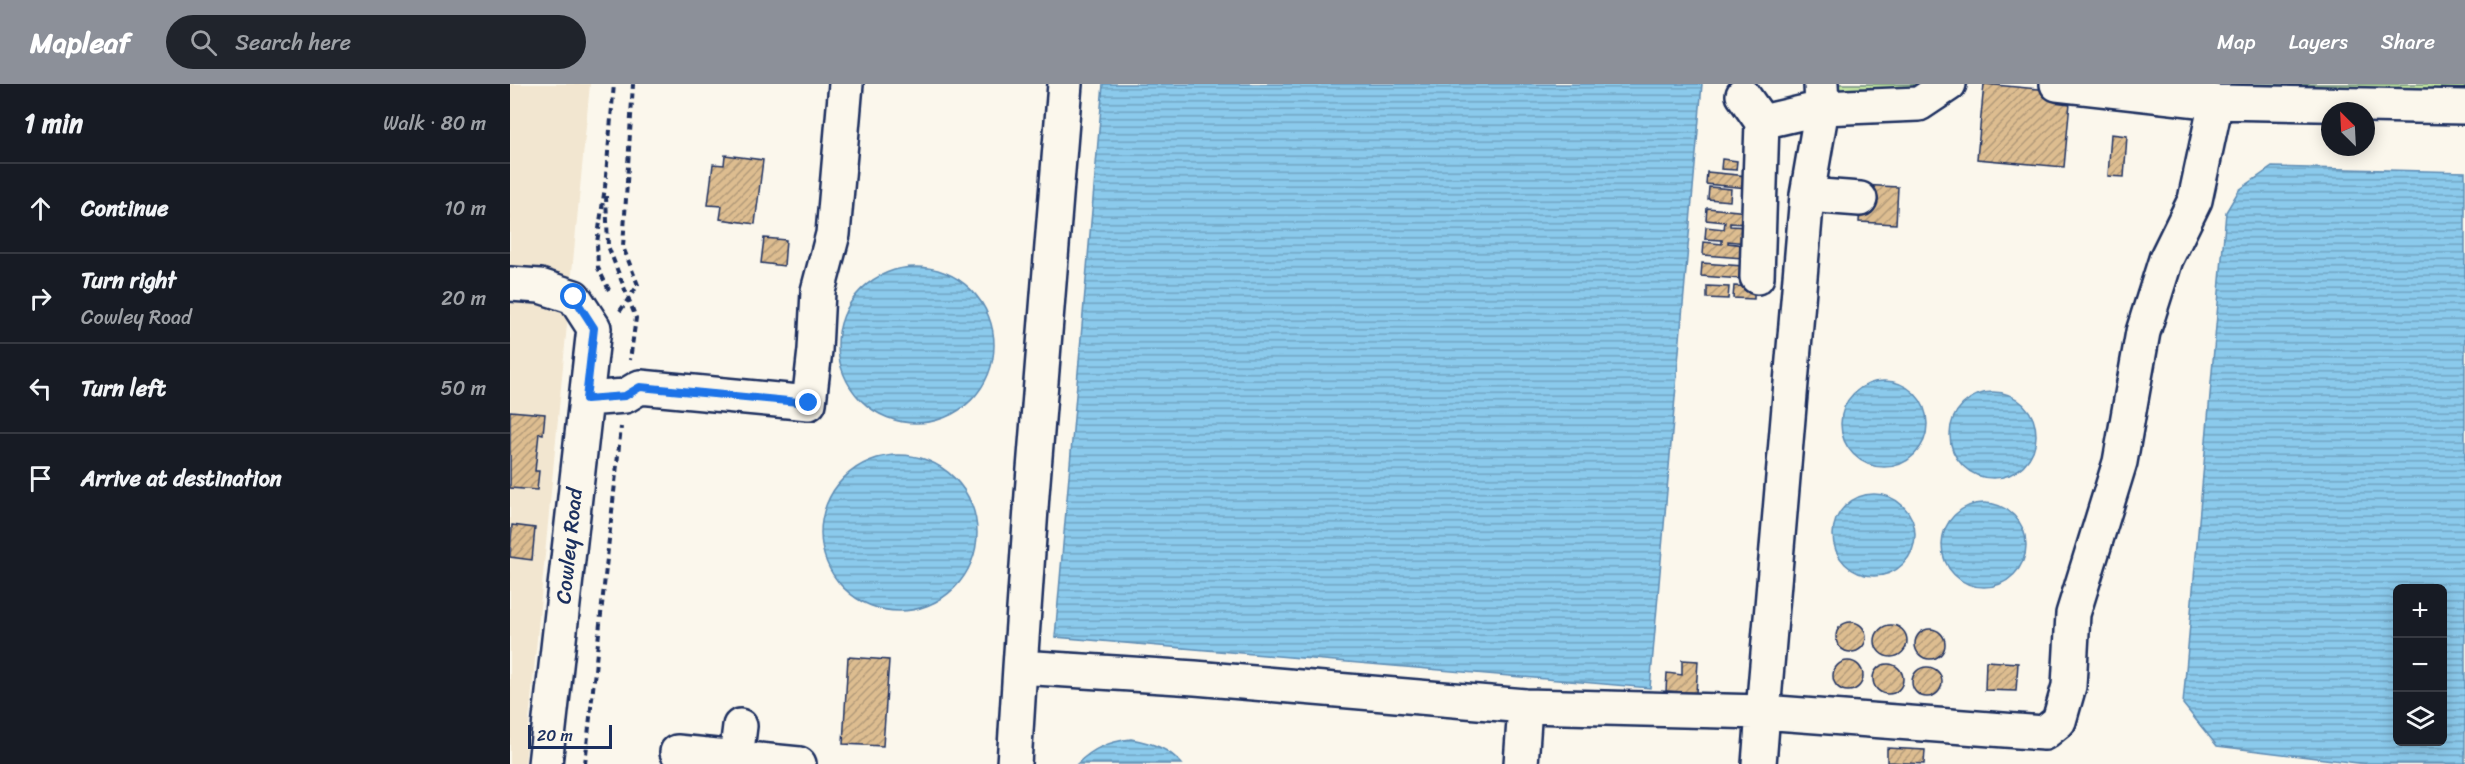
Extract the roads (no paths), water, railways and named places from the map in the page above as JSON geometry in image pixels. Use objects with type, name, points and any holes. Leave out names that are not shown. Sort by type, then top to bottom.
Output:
[{"type":"street","points":[[586,399],[625,396],[640,387],[809,403],[818,291],[833,234],[846,84]]},
{"type":"street","points":[[1014,764],[1033,482],[1065,84]]},
{"type":"street","points":[[1762,122],[1822,96],[1919,104],[1949,84]]},
{"type":"street","points":[[2057,84],[2216,102],[2465,107]]},
{"type":"street","points":[[1743,95],[1762,122],[1757,277]]},
{"type":"street","points":[[1759,764],[1808,195],[1822,96]]},
{"type":"street","points":[[1020,667],[1207,679],[1525,706],[1763,712],[2044,733],[2059,721],[2068,686],[2073,614],[2120,462],[2143,332],[2166,259],[2195,200],[2216,102]]},
{"type":"street","points":[[1808,195],[1860,200]]},
{"type":"street","name":"Cowley Road","points":[[510,284],[540,286],[574,297],[594,328],[544,764]]},
{"type":"street","points":[[1521,764],[1525,706]]},
{"type":"street","points":[[736,758],[740,726]]},
{"type":"street","points":[[676,752],[799,764]]},
{"type":"water","points":[[1103,84],[1702,84],[1650,688],[1055,637]]},
{"type":"water","points":[[2272,167],[2465,172],[2465,764],[2366,764],[2217,746],[2183,704],[2226,212],[2239,190]]},
{"type":"water","points":[[916,267],[946,273],[971,290],[988,315],[994,345],[988,375],[971,400],[946,417],[916,423],[886,417],[861,400],[844,375],[838,345],[844,315],[861,290],[886,273]]},
{"type":"water","points":[[1884,381],[1900,385],[1914,394],[1923,408],[1927,424],[1923,440],[1914,454],[1900,463],[1884,467],[1868,463],[1854,454],[1845,440],[1841,424],[1845,408],[1854,394],[1868,385]]},
{"type":"water","points":[[1993,392],[2010,395],[2024,404],[2033,418],[2036,435],[2033,452],[2024,466],[2010,475],[1993,478],[1976,475],[1962,466],[1953,452],[1950,435],[1953,418],[1962,404],[1976,395]]},
{"type":"water","points":[[899,455],[929,461],[954,478],[971,503],[977,533],[971,563],[954,588],[929,605],[899,611],[869,605],[844,588],[827,563],[821,533],[827,503],[844,478],[869,461]]},
{"type":"water","points":[[1874,494],[1890,497],[1903,506],[1912,519],[1915,535],[1912,551],[1903,564],[1890,573],[1874,576],[1858,573],[1845,564],[1836,551],[1833,535],[1836,519],[1845,506],[1858,497]]},
{"type":"water","points":[[1976,503],[1992,503],[2008,510],[2019,521],[2026,537],[2023,561],[2014,575],[1992,587],[1976,587],[1960,580],[1949,569],[1942,553],[1942,537],[1949,521],[1960,510]]},
{"type":"water","points":[[1131,739],[1159,747],[1182,764],[1077,764],[1101,747]]}]
